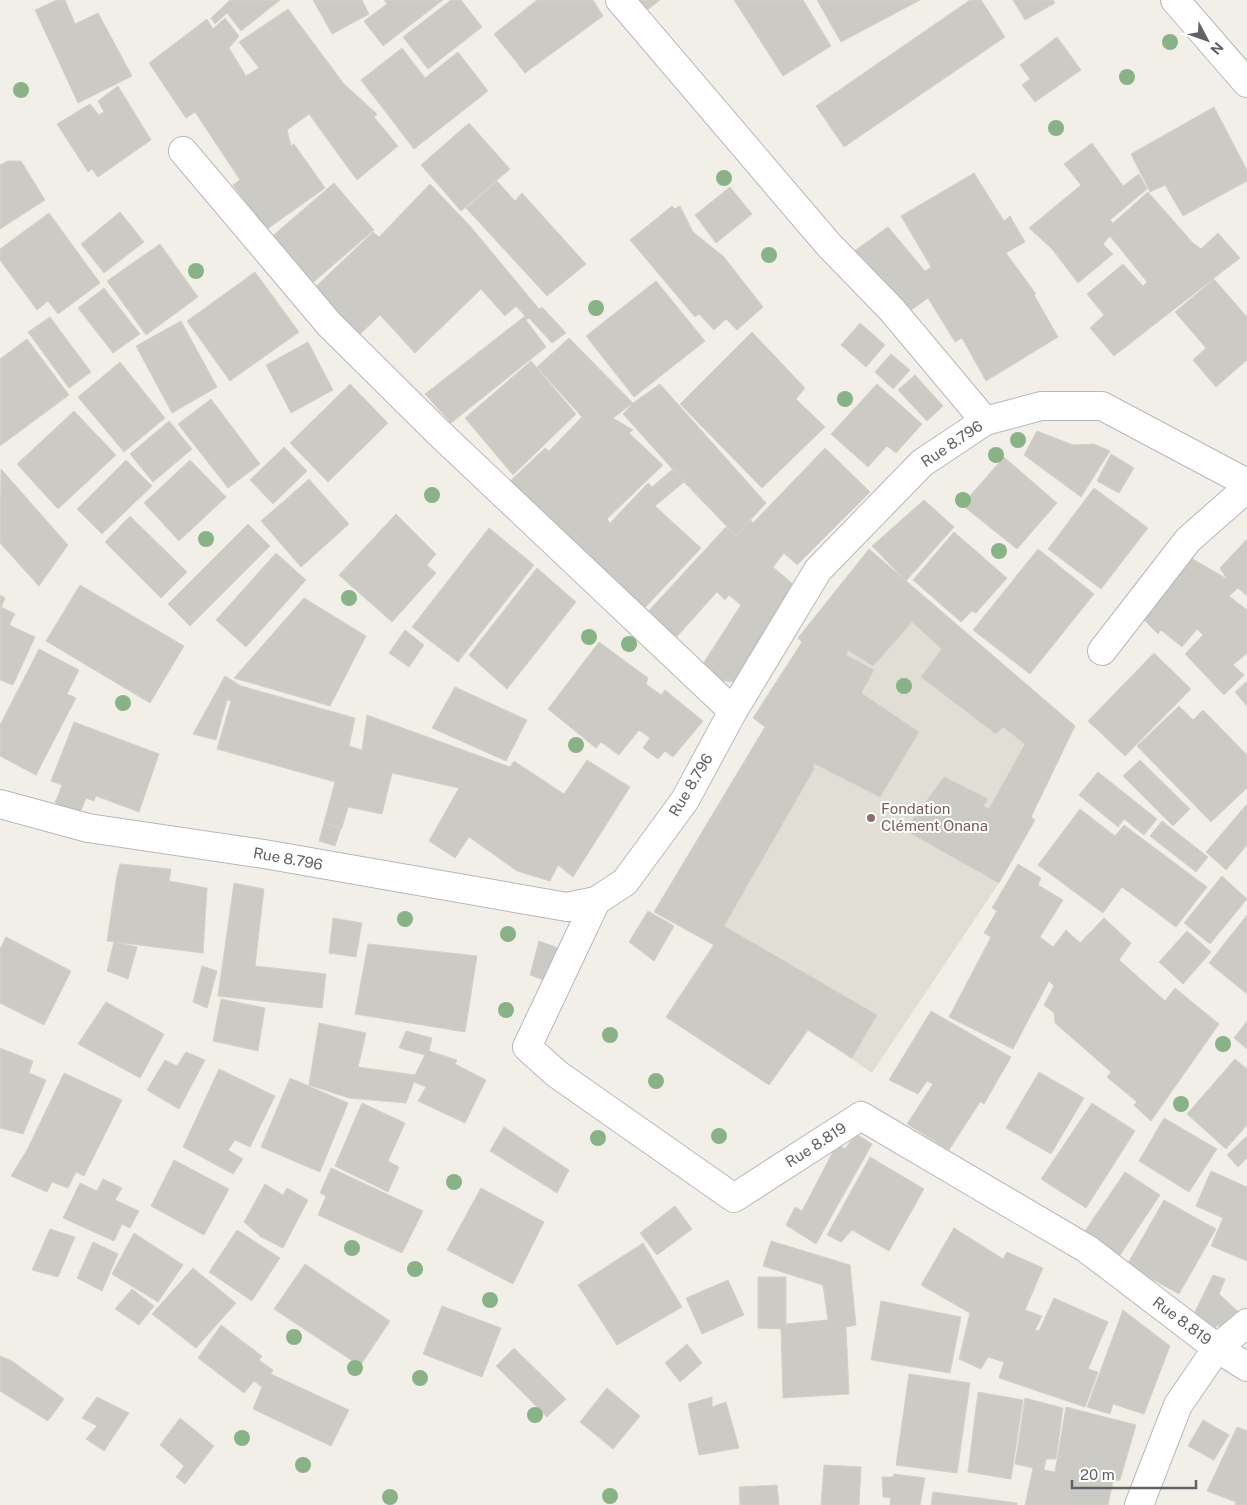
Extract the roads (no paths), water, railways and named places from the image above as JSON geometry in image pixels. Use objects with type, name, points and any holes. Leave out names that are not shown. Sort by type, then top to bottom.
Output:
[{"type":"street","points":[[620,0],[828,244],[892,310],[985,421]]},
{"type":"street","points":[[1175,0],[1247,83]]},
{"type":"street","points":[[183,151],[329,324],[438,432],[733,711]]},
{"type":"street","name":"Rue 8.796","points":[[0,804],[88,828],[264,854],[567,907],[596,901],[625,882],[685,800],[733,711],[818,570],[922,463],[985,421],[1041,406],[1102,406],[1247,483]]},
{"type":"street","points":[[1102,651],[1188,540],[1247,488]]},
{"type":"street","name":"Rue 8.819","points":[[596,901],[527,1047],[557,1074],[734,1198],[861,1116],[1087,1249],[1217,1348],[1247,1367]]},
{"type":"street","points":[[1139,1505],[1178,1405],[1217,1348],[1247,1323]]},
{"type":"place","name":"Fondation Clément Onana","points":[[871,818]]}]
